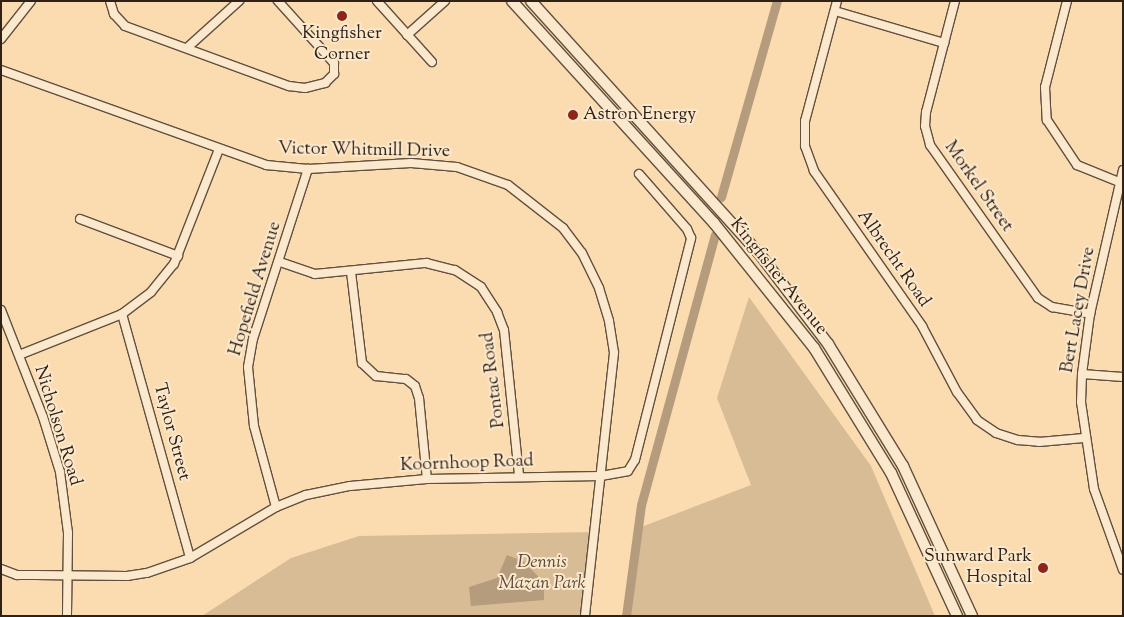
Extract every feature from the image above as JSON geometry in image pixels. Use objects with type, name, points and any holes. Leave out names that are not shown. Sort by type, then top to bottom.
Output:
[{"type":"street","points":[[1,39],[31,1]]},
{"type":"street","points":[[110,1],[114,14],[125,26],[188,47],[289,86],[305,88],[325,83],[334,74],[334,63],[278,1]]},
{"type":"street","points":[[188,47],[239,1]]},
{"type":"street","points":[[377,1],[432,62]]},
{"type":"street","name":"Kingfisher Avenue","points":[[512,1],[714,223],[814,348],[891,473],[956,616]]},
{"type":"street","name":"Kingfisher Avenue","points":[[531,1],[758,252],[828,344],[903,466],[972,616]]},
{"type":"street","name":"Albrecht Road","points":[[837,1],[805,121],[807,155],[818,178],[922,326],[957,392],[977,420],[996,433],[1018,440],[1084,438]]},
{"type":"street","name":"Morkel Street","points":[[955,1],[925,119],[930,145],[1038,298],[1052,307],[1090,314]]},
{"type":"street","points":[[1067,1],[1045,87],[1047,120],[1077,165],[1119,182]]},
{"type":"street","points":[[407,35],[443,2]]},
{"type":"street","points":[[835,11],[944,43]]},
{"type":"street","name":"Victor Whitmill Drive","points":[[1,70],[258,163],[308,169],[411,163],[457,167],[508,186],[563,228],[591,270],[609,320],[614,368],[585,616]]},
{"type":"street","points":[[19,355],[122,314],[151,292],[178,256],[219,149]]},
{"type":"street","name":"Hopefield Avenue","points":[[276,507],[254,426],[248,367],[253,339],[280,262],[308,169]]},
{"type":"street","name":"Bert Lacey Drive","points":[[1123,170],[1090,314],[1082,374],[1084,438],[1094,489],[1123,570]]},
{"type":"street","name":"Koornhoop Road","points":[[1,569],[17,575],[127,576],[162,569],[190,558],[276,507],[330,490],[427,480],[520,476],[601,476],[624,473],[633,466],[691,245],[687,229],[639,174]]},
{"type":"street","points":[[80,219],[178,256]]},
{"type":"street","name":"Pontac Road","points":[[280,262],[308,274],[352,272],[412,263],[443,266],[467,276],[490,298],[504,330],[520,476]]},
{"type":"street","points":[[352,272],[362,363],[376,376],[406,379],[415,386],[419,398],[427,480]]},
{"type":"street","name":"Nicholson Road","points":[[1,310],[19,355],[60,472],[68,533],[67,616]]},
{"type":"street","name":"Taylor Street","points":[[122,314],[190,558]]},
{"type":"street","points":[[1082,374],[1123,377]]},
{"type":"green space","points":[[749,297],[871,466],[935,616],[624,616],[636,529],[751,485],[717,398]]},
{"type":"green space","name":"Dennis Mazan Park","points":[[597,532],[588,616],[202,616],[291,558],[359,536]]},
{"type":"shaded area","points":[[507,555],[523,561],[537,575],[544,588],[544,600],[471,606],[469,587],[497,578]]},
{"type":"waterway","points":[[721,197],[777,1]]},
{"type":"waterway","points":[[626,616],[641,505],[715,235]]},
{"type":"place","name":"Kingfisher Corner","points":[[342,16]]},
{"type":"place","name":"Astron Energy","points":[[573,115]]},
{"type":"place","name":"Sunward Park Hospital","points":[[1043,568]]}]
